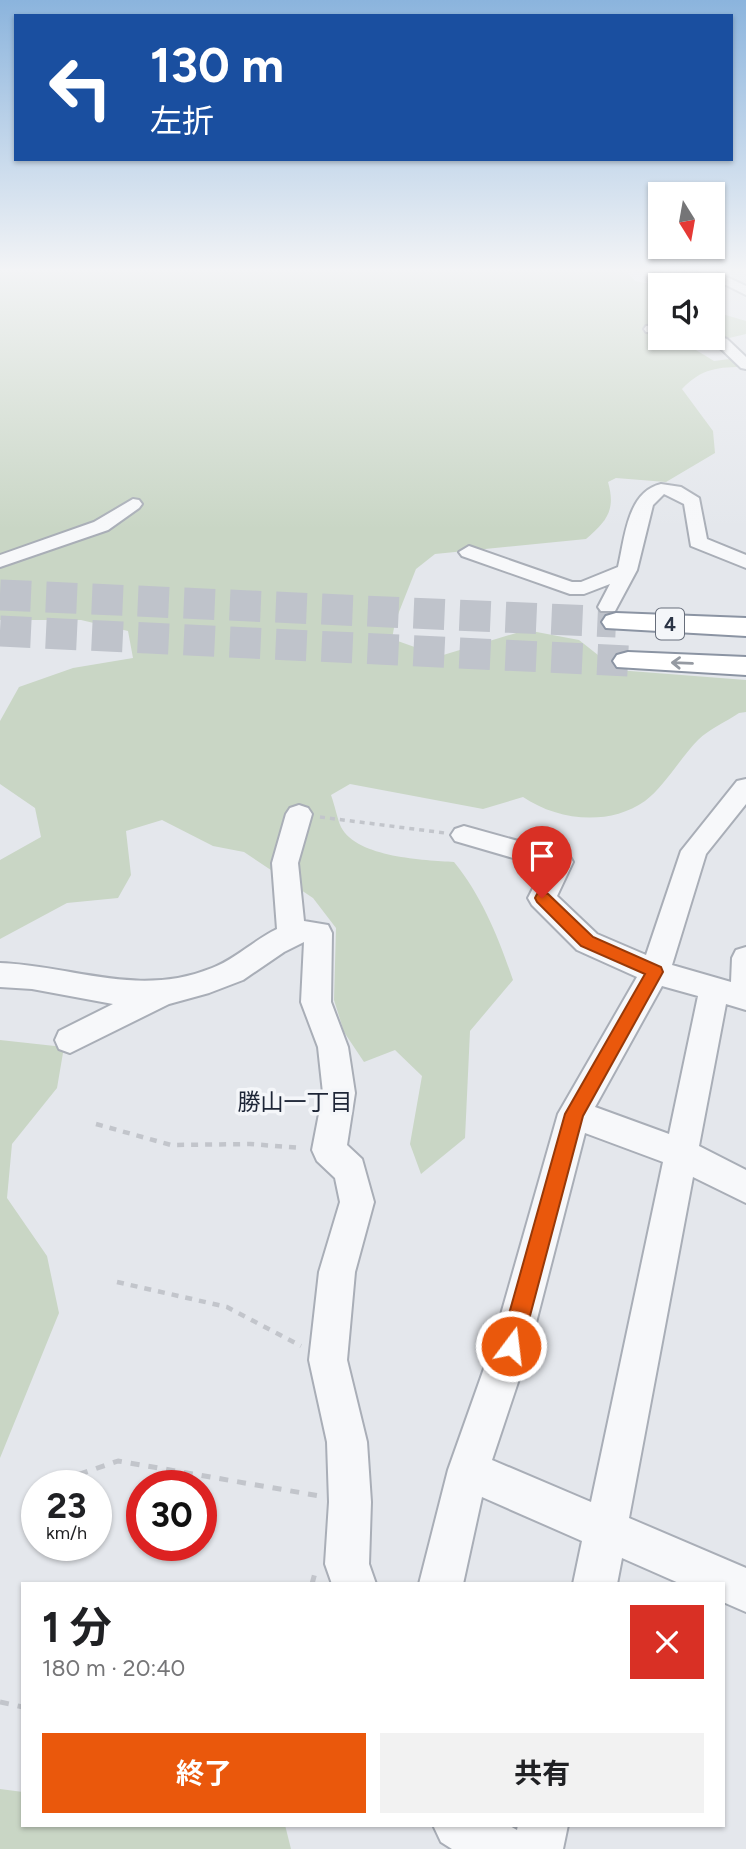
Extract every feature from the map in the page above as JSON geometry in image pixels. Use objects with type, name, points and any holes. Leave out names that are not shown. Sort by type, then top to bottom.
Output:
[{"type":"highway","name":"4","points":[[612,615],[735,627]]},
{"type":"highway","name":"4","points":[[628,661],[741,665]]},
{"type":"street","points":[[612,615],[627,570],[641,506],[654,492],[665,488],[675,489],[693,502],[698,542],[746,562]]},
{"type":"street","points":[[0,561],[101,526],[133,504]]},
{"type":"street","points":[[469,552],[570,589],[584,589],[627,570]]},
{"type":"street","points":[[441,1582],[468,1470],[511,1346],[574,1114],[655,972],[694,852],[746,787]]},
{"type":"street","points":[[291,934],[285,863],[299,814]]},
{"type":"street","points":[[464,835],[560,862],[542,898],[587,942],[655,972],[735,990]]},
{"type":"street","points":[[70,1040],[169,992],[234,972],[291,934],[309,929],[318,933],[316,1002],[332,1047],[339,1093],[329,1150],[350,1170],[356,1202],[337,1272],[328,1360],[347,1442],[350,1502],[347,1564],[353,1582]]},
{"type":"street","points":[[594,1582],[681,1154],[746,958]]},
{"type":"street","points":[[0,975],[19,975],[130,995],[169,992]]},
{"type":"street","points":[[574,1114],[681,1154],[746,1187]]},
{"type":"street","points":[[468,1470],[746,1590]]},
{"type":"street","points":[[462,1827],[501,1849]]},
{"type":"street","points":[[538,1849],[543,1827]]},
{"type":"path","points":[[299,814],[464,835]]},
{"type":"path","points":[[96,1124],[171,1144],[250,1144],[329,1150]]},
{"type":"path","points":[[117,1282],[227,1307],[328,1360]]},
{"type":"path","points":[[92,1470],[118,1461],[350,1502]]},
{"type":"path","points":[[0,1702],[21,1707]]},
{"type":"green space","points":[[0,356],[706,356],[714,361],[746,357],[746,367],[711,370],[696,377],[682,389],[713,431],[715,453],[666,482],[616,478],[608,482],[611,500],[608,514],[586,539],[435,554],[416,569],[395,622],[392,639],[440,656],[526,630],[579,640],[617,670],[746,680],[746,712],[739,713],[702,736],[652,795],[631,809],[615,815],[567,815],[536,805],[523,797],[483,809],[350,784],[331,795],[341,827],[361,845],[393,855],[454,862],[489,918],[513,980],[470,1031],[465,1138],[421,1174],[410,1144],[422,1076],[395,1050],[364,1062],[344,1032],[334,1000],[336,928],[313,898],[244,852],[213,846],[162,820],[126,831],[131,875],[118,898],[67,903],[0,939],[0,860],[41,837],[35,808],[0,784],[0,721],[19,687],[73,668],[133,658],[128,631],[81,620],[0,620]]},
{"type":"green space","points":[[0,1040],[64,1047],[57,1088],[12,1144],[7,1198],[47,1256],[59,1313],[0,1458]]},
{"type":"green space","points":[[0,1789],[21,1792],[21,1827],[286,1827],[291,1849],[0,1849]]},
{"type":"tunnel","points":[[0,595],[616,622]]},
{"type":"tunnel","points":[[0,631],[628,661]]},
{"type":"district","name":"勝山一丁目","points":[[295,1102]]},
{"type":"route","points":[[511,1346],[574,1114],[655,972],[587,942],[542,898]]}]
